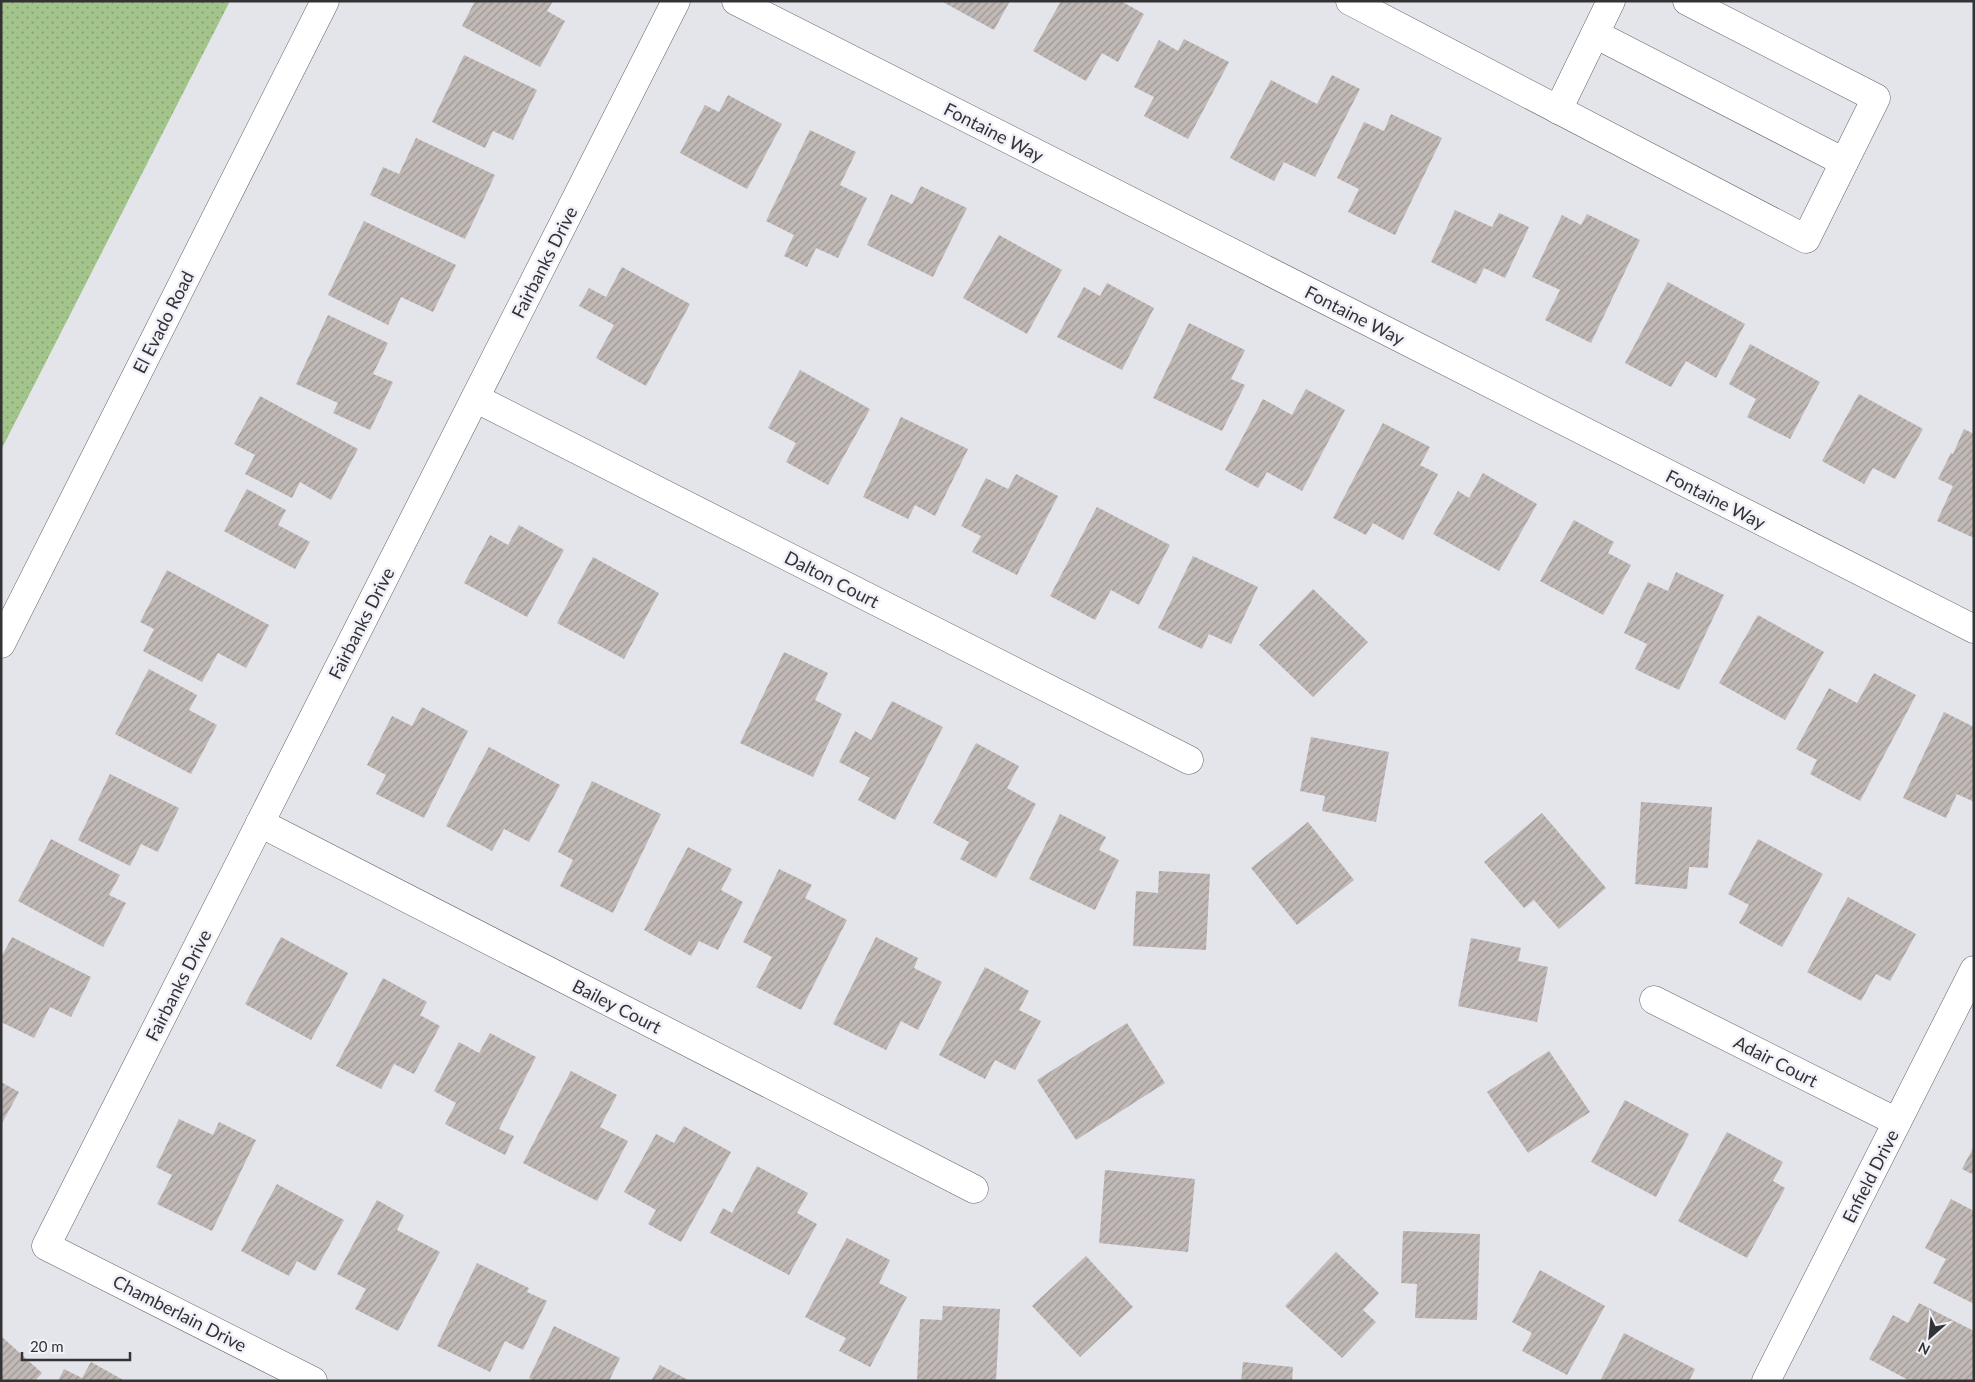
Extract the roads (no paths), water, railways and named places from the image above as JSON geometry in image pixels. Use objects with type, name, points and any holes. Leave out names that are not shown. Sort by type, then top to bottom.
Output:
[{"type":"street","name":"El Evado Road","points":[[1,644],[325,1]]},
{"type":"street","name":"Fairbanks Drive","points":[[46,1246],[676,1]]},
{"type":"street","name":"Fontaine Way","points":[[736,1],[1974,630]]},
{"type":"street","points":[[1350,1],[1806,239],[1876,98],[1687,1]]},
{"type":"street","points":[[1558,110],[1611,1]]},
{"type":"street","points":[[1595,34],[1844,162]]},
{"type":"street","name":"Dalton Court","points":[[475,398],[1189,760]]},
{"type":"street","name":"Bailey Court","points":[[260,823],[974,1188]]},
{"type":"street","name":"Enfield Drive","points":[[1766,1381],[1974,970]]},
{"type":"street","name":"Adair Court","points":[[1654,1000],[1897,1122]]},
{"type":"street","name":"Chamberlain Drive","points":[[46,1246],[313,1381]]}]
